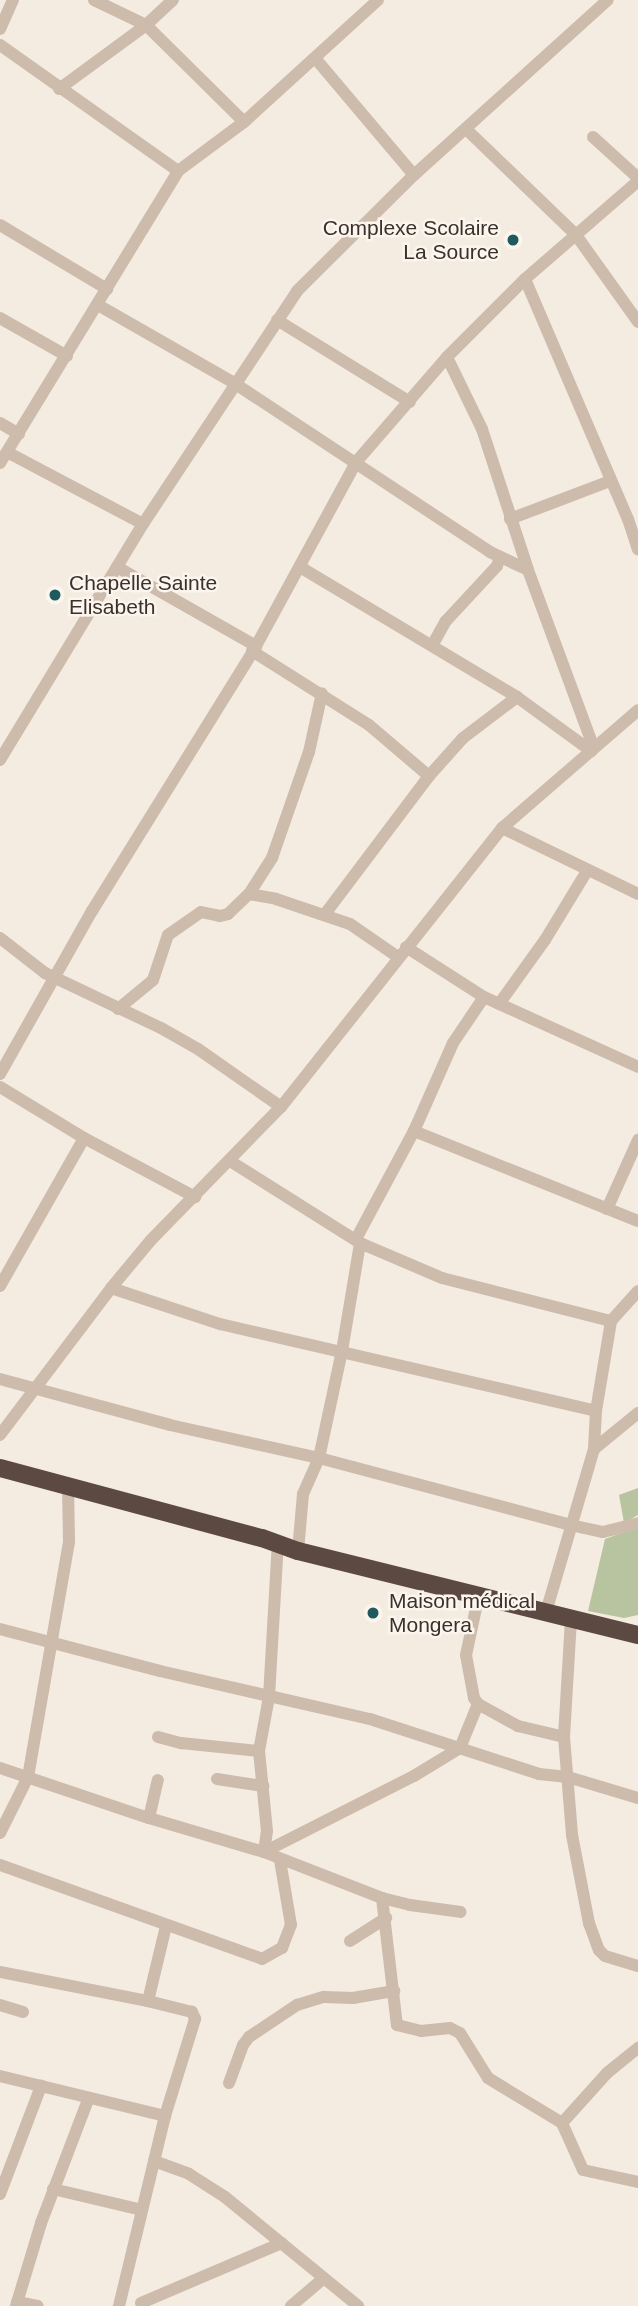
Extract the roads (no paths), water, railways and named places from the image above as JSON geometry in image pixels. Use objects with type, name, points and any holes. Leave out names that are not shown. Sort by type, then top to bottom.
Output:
[{"type":"highway","points":[[0,1468],[278,1543],[298,1551],[638,1635]]},
{"type":"street","points":[[0,29],[13,0]]},
{"type":"street","points":[[94,0],[146,25],[244,122]]},
{"type":"street","points":[[59,89],[146,25],[173,0]]},
{"type":"street","points":[[0,463],[178,171],[244,122],[378,0]]},
{"type":"street","points":[[0,760],[143,524],[297,291],[414,175],[608,0]]},
{"type":"street","points":[[0,45],[178,171]]},
{"type":"street","points":[[314,58],[414,175]]},
{"type":"street","points":[[466,129],[576,235],[638,322]]},
{"type":"street","points":[[0,1074],[55,977],[254,648],[357,461],[447,357],[525,279],[638,180],[593,137]]},
{"type":"street","points":[[0,225],[107,289]]},
{"type":"street","points":[[525,279],[638,550]]},
{"type":"street","points":[[98,305],[234,383],[357,461],[499,557],[527,570]]},
{"type":"street","points":[[0,318],[67,356]]},
{"type":"street","points":[[277,320],[410,402]]},
{"type":"street","points":[[447,357],[482,429],[527,570],[592,749]]},
{"type":"street","points":[[0,423],[19,434]]},
{"type":"street","points":[[7,452],[143,524]]},
{"type":"street","points":[[510,519],[610,481]]},
{"type":"street","points":[[433,644],[446,621],[479,590],[497,566],[499,557]]},
{"type":"street","points":[[117,567],[254,648],[322,693],[369,725],[429,776]]},
{"type":"street","points":[[300,567],[517,696],[592,749]]},
{"type":"street","points":[[118,1009],[153,980],[168,935],[201,912],[226,916],[249,894],[272,858],[293,803],[322,693]]},
{"type":"street","points":[[325,914],[429,776],[463,738],[517,696]]},
{"type":"street","points":[[0,1435],[111,1288],[151,1240],[281,1107],[502,828],[638,710]]},
{"type":"street","points":[[502,828],[638,894]]},
{"type":"street","points":[[499,1004],[545,940],[587,871]]},
{"type":"street","points":[[249,894],[325,914],[357,927],[484,997],[638,1067]]},
{"type":"street","points":[[0,939],[55,977],[190,1044],[281,1107]]},
{"type":"street","points":[[298,1551],[303,1494],[319,1458],[342,1351],[358,1241],[414,1131],[453,1043],[484,997]]},
{"type":"street","points":[[0,1087],[84,1138],[195,1197]]},
{"type":"street","points":[[414,1131],[638,1221]]},
{"type":"street","points":[[0,1286],[84,1138]]},
{"type":"street","points":[[607,1209],[638,1140]]},
{"type":"street","points":[[230,1160],[358,1241],[463,1285],[611,1321]]},
{"type":"street","points":[[0,1256],[12,1264]]},
{"type":"street","points":[[111,1288],[220,1324],[596,1411]]},
{"type":"street","points":[[546,1612],[594,1449],[596,1411],[611,1321],[638,1291]]},
{"type":"street","points":[[0,1379],[170,1425],[319,1458],[570,1525],[603,1532],[638,1523]]},
{"type":"street","points":[[594,1449],[638,1413]]},
{"type":"street","points":[[0,1833],[28,1777],[69,1542],[68,1486]]},
{"type":"street","points":[[264,1852],[267,1832],[260,1751],[269,1697],[278,1543]]},
{"type":"street","points":[[479,1594],[466,1655],[470,1688],[478,1704],[518,1726],[564,1737]]},
{"type":"street","points":[[571,1620],[564,1737],[574,1848],[592,1932],[605,1956],[638,1966]]},
{"type":"street","points":[[0,1629],[269,1697],[370,1719],[539,1774],[568,1777],[638,1798]]},
{"type":"street","points":[[264,1852],[414,1776],[460,1748],[478,1704]]},
{"type":"street","points":[[158,1737],[181,1743],[260,1751]]},
{"type":"street","points":[[0,1768],[149,1818],[264,1852],[383,1898],[410,1905],[461,1912]]},
{"type":"street","points":[[217,1779],[263,1786]]},
{"type":"street","points":[[149,1818],[158,1780]]},
{"type":"street","points":[[0,1865],[262,1959],[287,1940],[291,1925],[280,1860]]},
{"type":"street","points":[[383,1898],[397,2025],[421,2031],[450,2028],[460,2033],[488,2078],[562,2123],[583,2170],[638,2182]]},
{"type":"street","points":[[350,1941],[386,1918]]},
{"type":"street","points":[[148,2001],[166,1926]]},
{"type":"street","points":[[0,1972],[148,2001],[195,2015],[165,2116],[120,2300],[143,2304],[282,2243]]},
{"type":"street","points":[[229,2083],[249,2037],[297,2005],[324,1997],[353,1998],[394,1991]]},
{"type":"street","points":[[0,2005],[23,2012]]},
{"type":"street","points":[[562,2123],[607,2073],[638,2048]]},
{"type":"street","points":[[0,2076],[88,2100],[165,2116]]},
{"type":"street","points":[[0,2194],[3,2176],[41,2086]]},
{"type":"street","points":[[38,2306],[17,2304],[53,2189],[88,2100]]},
{"type":"street","points":[[154,2161],[189,2174],[225,2197],[358,2306]]},
{"type":"street","points":[[53,2189],[142,2210]]},
{"type":"street","points":[[292,2306],[324,2278]]},
{"type":"place","name":"Complexe Scolaire La Source","points":[[513,240]]},
{"type":"place","name":"Chapelle Sainte Elisabeth","points":[[55,595]]},
{"type":"place","name":"Maison médical Mongera","points":[[373,1613]]}]
